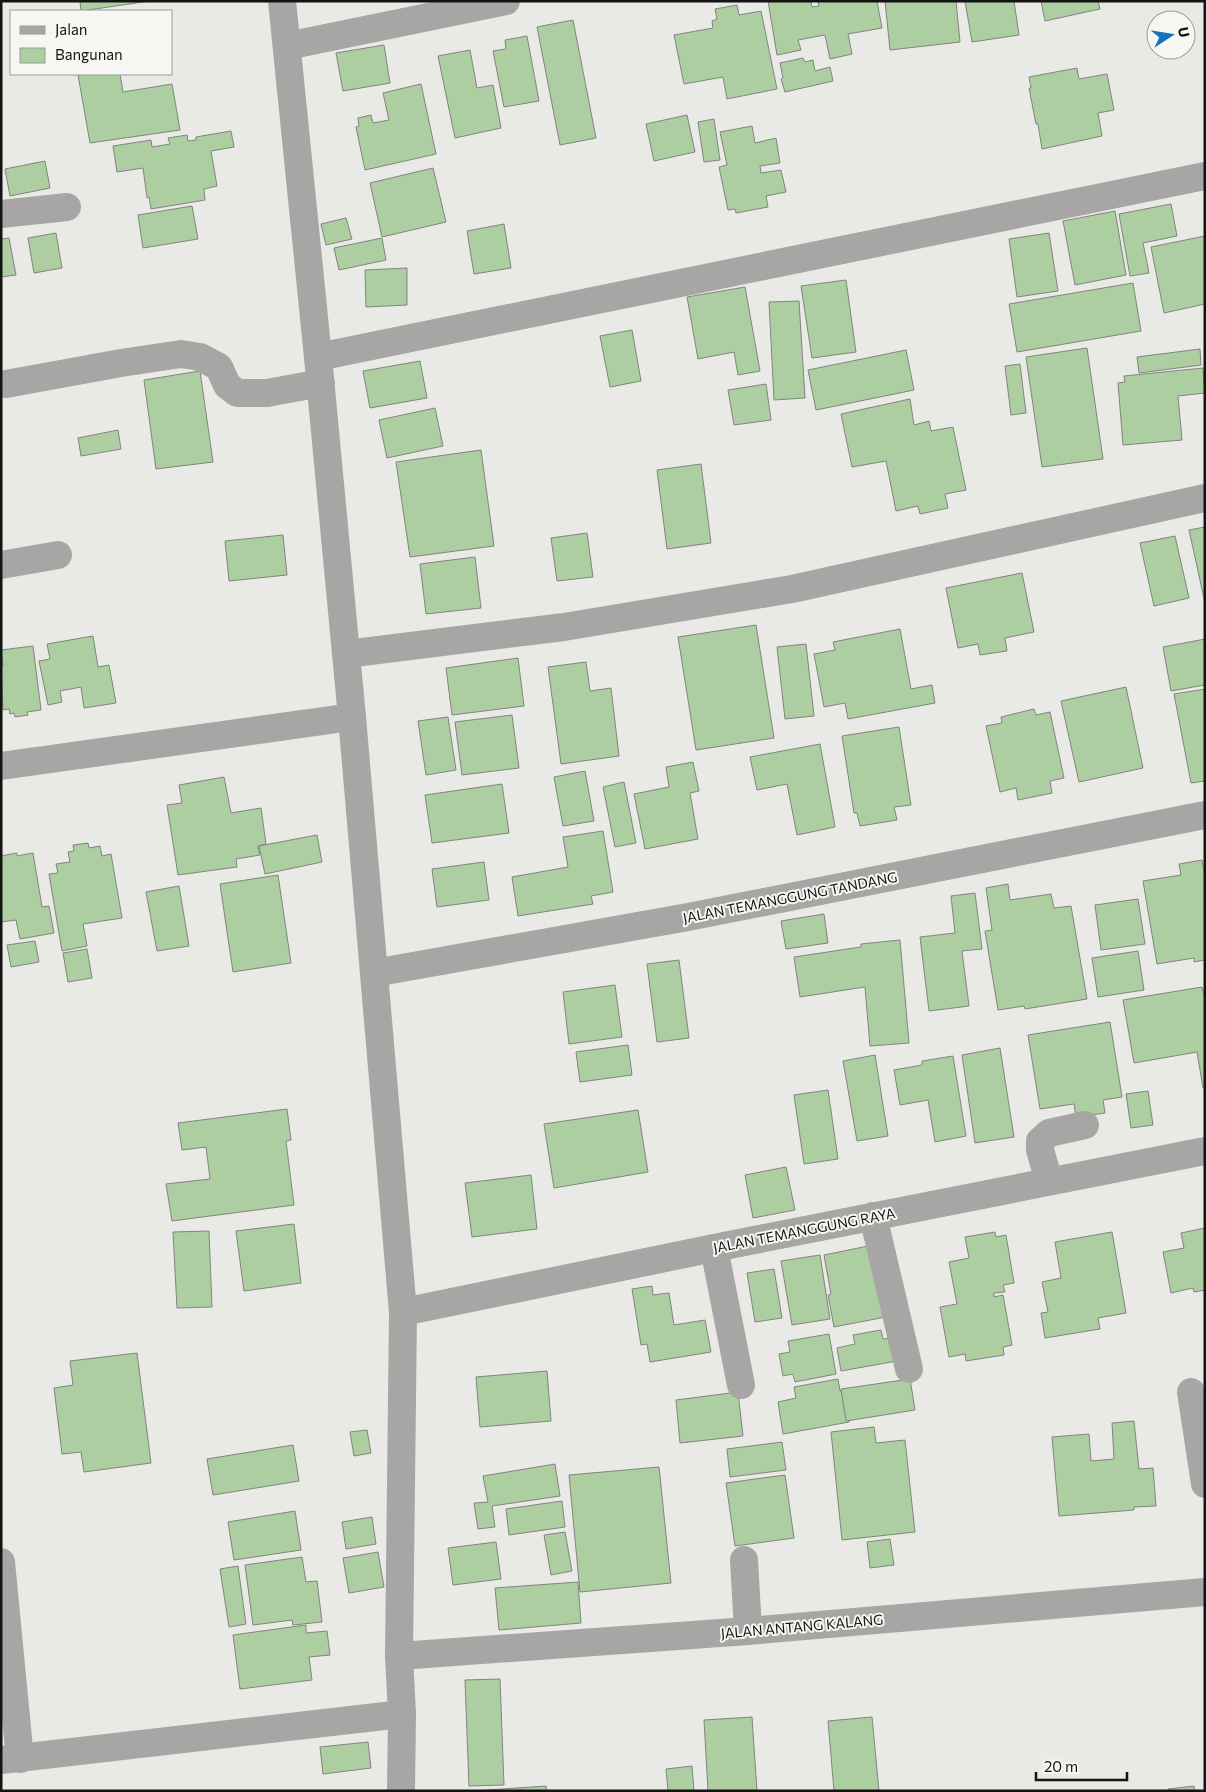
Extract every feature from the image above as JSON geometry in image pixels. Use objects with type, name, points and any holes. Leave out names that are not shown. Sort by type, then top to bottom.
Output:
[{"type":"street","points":[[282,1],[352,717],[403,1312],[399,1656],[402,1714],[401,1791]]},
{"type":"street","points":[[287,46],[506,1]]},
{"type":"street","points":[[6,384],[181,354],[200,357],[219,367],[227,385],[237,393],[267,393],[319,370],[1205,176]]},
{"type":"street","points":[[1,214],[67,207]]},
{"type":"street","points":[[346,654],[564,627],[792,589],[1205,498]]},
{"type":"street","points":[[1,565],[58,556]]},
{"type":"street","points":[[1,766],[352,717]]},
{"type":"street","name":"JALAN TEMANGGUNG TANDANG","points":[[374,974],[688,917],[1205,815]]},
{"type":"street","points":[[1049,1181],[1040,1150],[1040,1141],[1049,1133],[1085,1125]]},
{"type":"street","name":"JALAN TEMANGGUNG RAYA","points":[[403,1312],[873,1216],[1205,1151]]},
{"type":"street","points":[[873,1216],[909,1369]]},
{"type":"street","points":[[714,1248],[741,1385]]},
{"type":"street","points":[[1191,1392],[1205,1484]]},
{"type":"street","points":[[744,1560],[748,1631]]},
{"type":"street","points":[[1,1562],[10,1760],[402,1714]]},
{"type":"street","name":"JALAN ANTANG KALANG","points":[[399,1656],[748,1631],[1205,1592]]},
{"type":"building","points":[[80,1],[150,1],[88,10],[81,10]]},
{"type":"building","points":[[768,1],[811,1],[812,7],[819,6],[818,1],[877,1],[882,28],[848,34],[852,54],[830,59],[825,35],[798,40],[801,50],[777,55]]},
{"type":"building","points":[[885,1],[956,1],[960,42],[890,50]]},
{"type":"building","points":[[965,1],[1014,1],[1019,35],[972,42]]},
{"type":"building","points":[[1041,1],[1098,1],[1100,9],[1045,21]]},
{"type":"building","points":[[737,5],[739,15],[761,11],[777,89],[727,99],[723,77],[684,84],[674,35],[713,28],[712,21],[717,19],[715,9]]},
{"type":"building","points":[[573,20],[596,138],[560,145],[537,27]]},
{"type":"building","points":[[527,36],[539,101],[504,107],[493,51],[506,49],[505,40]]},
{"type":"building","points":[[384,45],[390,83],[343,91],[336,53]]},
{"type":"building","points":[[470,50],[477,88],[493,85],[501,128],[455,138],[438,56]]},
{"type":"building","points":[[803,58],[805,62],[813,60],[815,71],[830,67],[833,81],[785,92],[781,79],[783,78],[780,63]]},
{"type":"building","points":[[1077,68],[1079,79],[1107,74],[1114,110],[1098,113],[1102,136],[1042,149],[1029,88],[1031,88],[1029,77]]},
{"type":"building","points":[[78,75],[120,75],[123,92],[172,84],[180,130],[90,143]]},
{"type":"building","points":[[421,84],[436,154],[365,170],[356,127],[359,126],[358,118],[371,115],[373,123],[389,120],[383,93]]},
{"type":"building","points":[[687,115],[695,152],[654,161],[646,124]]},
{"type":"building","points":[[714,119],[720,160],[704,162],[698,122]]},
{"type":"building","points":[[752,126],[755,143],[776,138],[780,163],[760,166],[761,173],[781,170],[786,192],[766,196],[768,207],[736,213],[735,209],[728,210],[719,167],[727,165],[720,132]]},
{"type":"building","points":[[231,131],[234,147],[211,151],[217,186],[204,189],[205,200],[151,209],[149,197],[147,198],[143,168],[117,172],[113,146],[151,140],[152,147],[170,144],[168,138],[187,135],[188,141],[196,140],[196,137]]},
{"type":"building","points":[[45,161],[50,188],[10,196],[5,169]]},
{"type":"building","points":[[433,168],[446,222],[382,237],[370,183]]},
{"type":"building","points":[[1171,204],[1177,236],[1143,243],[1149,273],[1130,276],[1119,214]]},
{"type":"building","points":[[192,206],[198,239],[143,248],[138,215]]},
{"type":"building","points":[[1115,211],[1126,275],[1075,285],[1063,221]]},
{"type":"building","points":[[346,218],[352,239],[326,245],[321,224]]},
{"type":"building","points":[[504,224],[511,268],[474,274],[467,231]]},
{"type":"building","points":[[56,233],[62,268],[34,273],[28,238]]},
{"type":"building","points":[[1049,233],[1058,291],[1017,297],[1009,239]]},
{"type":"building","points":[[1205,236],[1205,304],[1164,313],[1151,247]]},
{"type":"building","points":[[9,238],[16,275],[1,277],[1,239]]},
{"type":"building","points":[[382,238],[386,260],[339,270],[334,248]]},
{"type":"building","points":[[407,268],[407,305],[366,307],[365,270]]},
{"type":"building","points":[[846,280],[856,352],[812,358],[801,286]]},
{"type":"building","points":[[1133,283],[1141,331],[1017,352],[1009,304]]},
{"type":"building","points":[[745,287],[760,371],[738,375],[734,352],[698,359],[687,297]]},
{"type":"building","points":[[799,301],[805,398],[774,400],[769,302]]},
{"type":"building","points":[[632,330],[641,381],[610,387],[600,336]]},
{"type":"building","points":[[1087,348],[1103,459],[1042,467],[1026,357]]},
{"type":"building","points":[[1200,349],[1201,365],[1139,373],[1137,357]]},
{"type":"building","points":[[906,350],[914,390],[816,410],[808,370]]},
{"type":"building","points":[[420,361],[427,398],[370,408],[363,371]]},
{"type":"building","points":[[1020,364],[1026,413],[1011,415],[1005,366]]},
{"type":"building","points":[[1203,368],[1205,393],[1178,396],[1182,440],[1123,445],[1118,383],[1125,382],[1124,376]]},
{"type":"building","points":[[200,371],[213,462],[156,469],[144,380]]},
{"type":"building","points":[[766,384],[771,420],[734,425],[728,390]]},
{"type":"building","points":[[910,399],[914,425],[929,421],[931,431],[953,427],[966,490],[945,494],[948,508],[920,514],[918,506],[896,511],[886,461],[852,467],[841,414]]},
{"type":"building","points":[[435,408],[443,446],[387,458],[379,420]]},
{"type":"building","points":[[118,430],[121,449],[81,456],[78,438]]},
{"type":"building","points":[[481,450],[494,546],[410,557],[396,462]]},
{"type":"building","points":[[701,464],[711,543],[667,549],[657,470]]},
{"type":"building","points":[[1205,527],[1205,603],[1189,530]]},
{"type":"building","points":[[587,533],[593,577],[557,581],[551,538]]},
{"type":"building","points":[[283,535],[287,575],[229,581],[225,541]]},
{"type":"building","points":[[1175,536],[1189,598],[1154,606],[1140,543]]},
{"type":"building","points":[[475,557],[481,608],[426,614],[420,564]]},
{"type":"building","points":[[1022,573],[1034,632],[1005,638],[1007,651],[980,655],[978,644],[958,648],[946,588]]},
{"type":"building","points":[[756,625],[774,738],[696,750],[678,637]]},
{"type":"building","points":[[900,629],[911,689],[932,685],[935,703],[848,719],[845,703],[824,707],[814,654],[835,650],[833,642]]},
{"type":"building","points":[[93,636],[98,667],[109,665],[116,703],[84,708],[81,687],[60,691],[62,702],[48,705],[39,661],[50,659],[47,644]]},
{"type":"building","points":[[1205,639],[1205,685],[1171,691],[1163,647]]},
{"type":"building","points":[[806,644],[814,716],[785,719],[777,647]]},
{"type":"building","points":[[33,646],[41,710],[27,712],[28,715],[15,717],[14,713],[10,714],[9,709],[3,710],[1,650]]},
{"type":"building","points":[[518,658],[524,706],[452,715],[446,668]]},
{"type":"building","points":[[586,662],[590,691],[611,688],[619,756],[561,764],[548,667]]},
{"type":"building","points":[[1126,687],[1143,768],[1079,782],[1061,701]]},
{"type":"building","points":[[1205,689],[1205,781],[1191,783],[1174,694]]},
{"type":"building","points":[[1034,709],[1036,715],[1050,712],[1064,778],[1050,781],[1052,793],[1018,800],[1016,788],[1000,792],[986,726],[1002,723],[1001,717]]},
{"type":"building","points":[[512,715],[519,768],[462,775],[455,722]]},
{"type":"building","points":[[448,717],[456,770],[426,775],[418,721]]},
{"type":"building","points":[[899,727],[911,805],[894,807],[897,820],[860,826],[857,813],[854,813],[842,736]]},
{"type":"building","points":[[820,744],[835,827],[797,835],[787,784],[757,790],[750,757]]},
{"type":"building","points":[[693,762],[699,791],[690,793],[698,839],[645,849],[634,794],[669,787],[666,767]]},
{"type":"building","points":[[585,771],[594,821],[563,826],[554,777]]},
{"type":"building","points":[[224,777],[231,813],[261,808],[266,844],[258,846],[260,855],[236,859],[237,867],[178,875],[167,805],[182,803],[179,785]]},
{"type":"building","points":[[624,782],[636,843],[615,847],[603,787]]},
{"type":"building","points":[[502,784],[509,833],[432,843],[425,795]]},
{"type":"building","points":[[603,831],[613,892],[591,896],[593,904],[518,916],[512,877],[568,867],[563,837]]},
{"type":"building","points":[[317,835],[322,862],[265,874],[259,846]]},
{"type":"building","points":[[88,843],[89,848],[100,846],[102,856],[111,854],[122,918],[83,924],[87,946],[62,951],[49,874],[58,873],[56,864],[70,862],[68,852],[74,851],[73,845]]},
{"type":"building","points":[[17,853],[17,856],[33,853],[42,907],[49,906],[54,933],[20,939],[16,920],[1,922],[1,856]]},
{"type":"building","points":[[1202,860],[1205,877],[1205,960],[1194,962],[1194,958],[1157,964],[1143,881],[1181,875],[1179,864]]},
{"type":"building","points":[[484,862],[489,900],[437,907],[432,869]]},
{"type":"building","points":[[278,875],[291,963],[233,972],[220,884]]},
{"type":"building","points":[[1008,884],[1010,900],[1051,894],[1054,908],[1071,906],[1087,999],[1025,1009],[1024,1006],[998,1010],[985,931],[992,930],[986,888]]},
{"type":"building","points":[[179,886],[189,946],[157,951],[146,892]]},
{"type":"building","points":[[975,893],[982,949],[962,951],[969,1006],[929,1011],[920,937],[955,933],[951,896]]},
{"type":"building","points":[[1138,899],[1145,944],[1101,950],[1095,905]]},
{"type":"building","points":[[824,914],[828,943],[786,949],[781,921]]},
{"type":"building","points":[[900,940],[909,1043],[870,1046],[865,987],[800,997],[794,957],[861,947],[861,944]]},
{"type":"building","points":[[35,941],[39,962],[11,967],[7,945]]},
{"type":"building","points":[[87,949],[92,978],[68,982],[63,953]]},
{"type":"building","points":[[1138,951],[1144,990],[1098,997],[1092,958]]},
{"type":"building","points":[[679,960],[689,1038],[657,1042],[647,964]]},
{"type":"building","points":[[615,985],[622,1037],[569,1044],[563,992]]},
{"type":"building","points":[[1202,987],[1205,998],[1205,1087],[1203,1088],[1197,1052],[1134,1063],[1123,1000]]},
{"type":"building","points":[[1110,1022],[1122,1097],[1103,1100],[1105,1113],[1076,1117],[1074,1104],[1040,1109],[1028,1035]]},
{"type":"building","points":[[628,1045],[632,1075],[580,1082],[576,1052]]},
{"type":"building","points":[[1000,1048],[1014,1137],[975,1143],[962,1055]]},
{"type":"building","points":[[875,1055],[888,1136],[857,1141],[843,1061]]},
{"type":"building","points":[[953,1056],[966,1136],[935,1142],[928,1100],[900,1105],[894,1070],[922,1065],[922,1061]]},
{"type":"building","points":[[828,1090],[838,1159],[804,1164],[794,1095]]},
{"type":"building","points":[[1148,1091],[1153,1125],[1131,1128],[1126,1094]]},
{"type":"building","points":[[287,1109],[291,1140],[286,1141],[294,1205],[172,1221],[166,1184],[210,1179],[206,1147],[182,1150],[178,1123]]},
{"type":"building","points":[[638,1110],[648,1172],[554,1188],[544,1124]]},
{"type":"building","points":[[786,1167],[795,1210],[753,1218],[745,1175]]},
{"type":"building","points":[[531,1175],[537,1229],[472,1237],[465,1183]]},
{"type":"building","points":[[294,1224],[301,1283],[244,1291],[236,1231]]},
{"type":"building","points":[[1205,1228],[1205,1290],[1194,1292],[1193,1288],[1171,1293],[1163,1252],[1184,1248],[1181,1233]]},
{"type":"building","points":[[209,1231],[212,1307],[177,1308],[173,1232]]},
{"type":"building","points":[[995,1232],[996,1237],[1006,1235],[1014,1283],[1003,1285],[1005,1292],[994,1293],[994,1297],[1003,1295],[1012,1345],[1003,1347],[1004,1355],[966,1361],[965,1354],[949,1357],[940,1307],[957,1304],[949,1262],[969,1258],[965,1237]]},
{"type":"building","points":[[1112,1232],[1126,1313],[1098,1318],[1100,1329],[1045,1338],[1041,1313],[1048,1312],[1042,1282],[1061,1278],[1055,1242]]},
{"type":"building","points":[[873,1245],[891,1316],[834,1327],[828,1295],[831,1294],[824,1255]]},
{"type":"building","points":[[820,1255],[830,1319],[792,1325],[781,1261]]},
{"type":"building","points":[[774,1269],[782,1318],[755,1322],[747,1273]]},
{"type":"building","points":[[652,1286],[653,1295],[669,1293],[674,1325],[705,1320],[711,1352],[650,1362],[647,1344],[641,1345],[632,1289]]},
{"type":"building","points":[[881,1330],[883,1339],[892,1338],[897,1361],[841,1371],[837,1348],[855,1344],[853,1335]]},
{"type":"building","points":[[829,1334],[836,1374],[795,1382],[793,1374],[783,1376],[779,1354],[790,1352],[788,1341]]},
{"type":"building","points":[[137,1353],[151,1463],[84,1472],[81,1452],[62,1454],[54,1388],[73,1385],[70,1361]]},
{"type":"building","points":[[547,1371],[551,1421],[480,1427],[476,1377]]},
{"type":"building","points":[[838,1379],[840,1391],[844,1390],[849,1422],[783,1434],[778,1402],[796,1398],[794,1387]]},
{"type":"building","points":[[910,1379],[915,1410],[846,1421],[841,1389]]},
{"type":"building","points":[[738,1392],[743,1436],[680,1443],[676,1400]]},
{"type":"building","points":[[1134,1421],[1139,1469],[1153,1468],[1156,1506],[1134,1507],[1134,1510],[1059,1516],[1052,1437],[1089,1434],[1091,1461],[1114,1459],[1112,1423]]},
{"type":"building","points":[[874,1427],[876,1443],[905,1440],[915,1532],[842,1540],[831,1432]]},
{"type":"building","points":[[367,1430],[371,1453],[354,1456],[350,1432]]},
{"type":"building","points":[[782,1442],[786,1470],[730,1477],[727,1449]]},
{"type":"building","points":[[293,1445],[299,1481],[213,1495],[207,1459]]},
{"type":"building","points":[[555,1464],[560,1496],[492,1506],[495,1527],[478,1529],[474,1503],[488,1502],[483,1476]]},
{"type":"building","points":[[659,1467],[671,1583],[580,1592],[569,1475]]},
{"type":"building","points":[[785,1475],[794,1538],[735,1546],[726,1483]]},
{"type":"building","points":[[562,1501],[565,1527],[509,1535],[506,1509]]},
{"type":"building","points":[[295,1511],[301,1550],[234,1560],[228,1522]]},
{"type":"building","points":[[372,1517],[376,1544],[346,1549],[342,1522]]},
{"type":"building","points":[[565,1532],[572,1571],[551,1575],[544,1535]]},
{"type":"building","points":[[890,1539],[894,1565],[870,1568],[867,1542]]},
{"type":"building","points":[[496,1542],[501,1579],[453,1585],[448,1548]]},
{"type":"building","points":[[378,1552],[384,1587],[349,1593],[343,1558]]},
{"type":"building","points":[[302,1557],[306,1582],[317,1581],[322,1622],[293,1625],[292,1620],[253,1625],[245,1565]]},
{"type":"building","points":[[238,1566],[246,1624],[229,1627],[220,1569]]},
{"type":"building","points":[[578,1582],[581,1623],[499,1630],[495,1588]]},
{"type":"building","points":[[306,1625],[306,1633],[327,1631],[330,1655],[309,1657],[312,1680],[240,1689],[233,1635]]},
{"type":"building","points":[[500,1679],[504,1785],[469,1786],[465,1680]]},
{"type":"building","points":[[752,1717],[757,1791],[708,1791],[704,1720]]},
{"type":"building","points":[[872,1717],[879,1791],[834,1791],[828,1721]]},
{"type":"building","points":[[368,1742],[371,1768],[323,1774],[320,1747]]},
{"type":"building","points":[[692,1766],[694,1791],[668,1791],[666,1769]]},
{"type":"building","points":[[546,1786],[547,1791],[473,1791]]},
{"type":"building","points":[[1194,1786],[1195,1791],[1168,1791],[1168,1789]]}]
